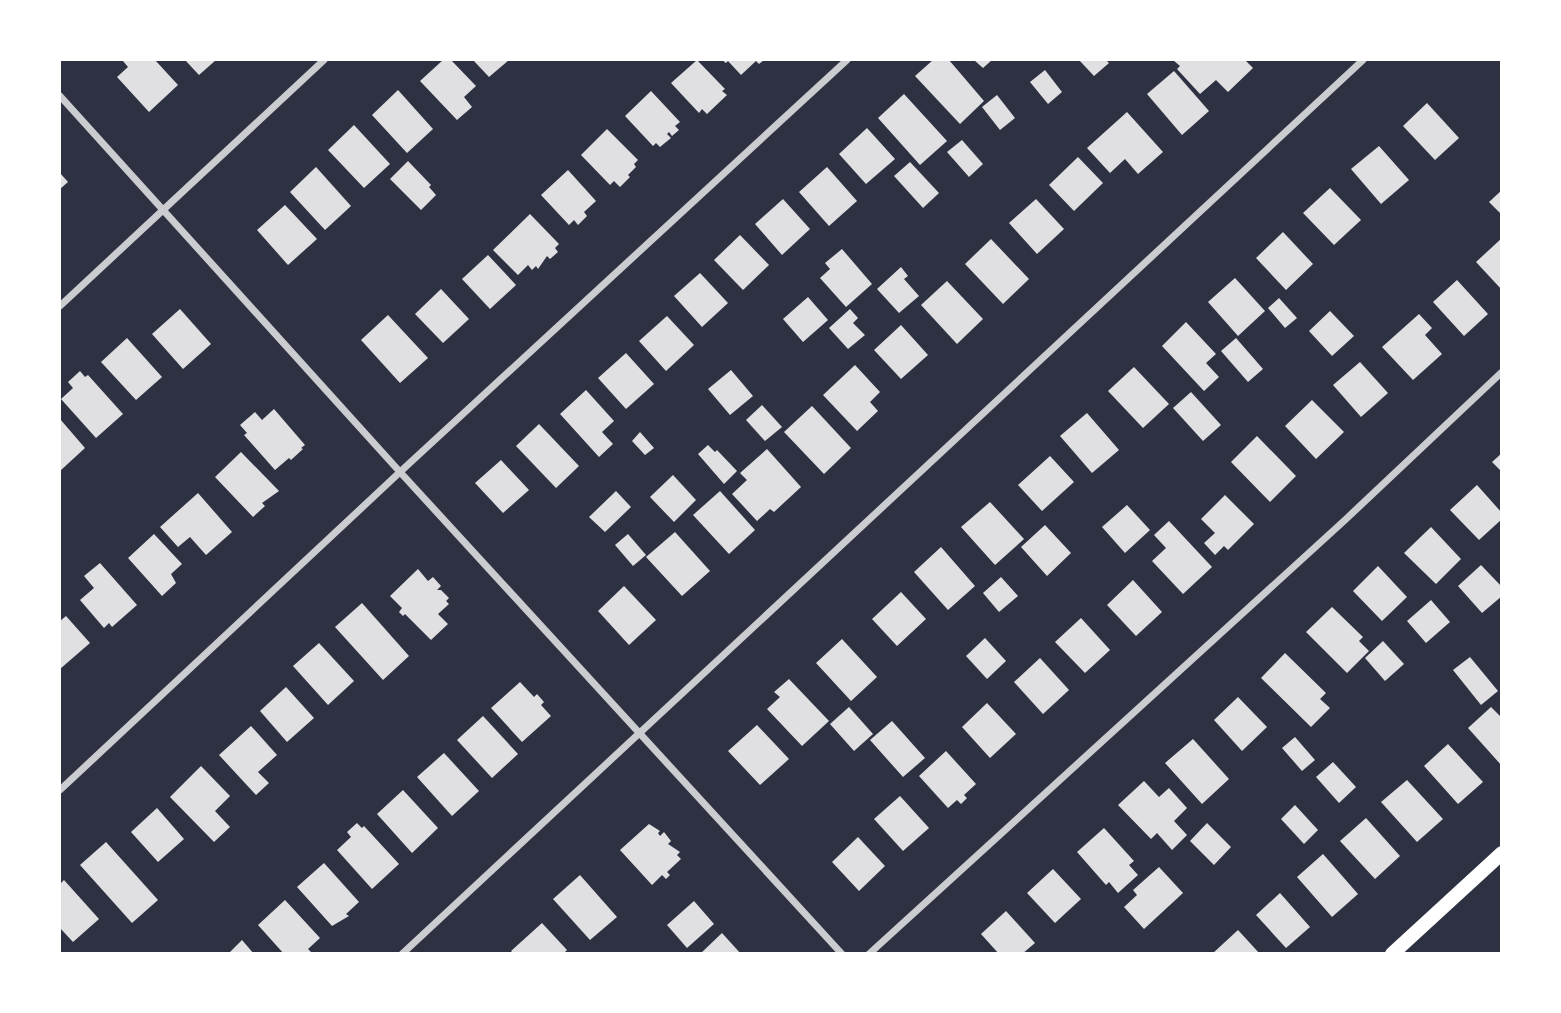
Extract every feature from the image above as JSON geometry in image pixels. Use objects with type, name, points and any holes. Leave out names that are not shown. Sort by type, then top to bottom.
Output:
[{"type":"main road","points":[[1392,954],[1502,853]]},
{"type":"street","points":[[60,306],[324,60]]},
{"type":"street","points":[[60,790],[847,60]]},
{"type":"street","points":[[402,954],[1363,60]]},
{"type":"street","points":[[60,96],[161,210],[842,954]]},
{"type":"street","points":[[869,954],[1345,520],[1502,372]]},
{"type":"building","points":[[124,60],[155,60],[178,85],[149,112],[117,77],[128,67]]},
{"type":"building","points":[[185,60],[216,60],[199,75]]},
{"type":"building","points":[[443,60],[451,60],[476,86],[464,97],[472,107],[457,120],[420,81]]},
{"type":"building","points":[[473,60],[509,60],[489,77]]},
{"type":"building","points":[[697,60],[725,89],[722,91],[727,95],[707,114],[702,109],[699,113],[671,83]]},
{"type":"building","points":[[722,60],[764,60],[759,64],[756,61],[741,75],[728,61],[726,63]]},
{"type":"building","points":[[933,60],[949,60],[984,101],[960,124],[915,76]]},
{"type":"building","points":[[974,60],[992,60],[983,68]]},
{"type":"building","points":[[1079,60],[1106,60],[1109,63],[1094,76]]},
{"type":"building","points":[[1173,60],[1245,60],[1253,68],[1228,92],[1216,80],[1200,94],[1177,69],[1180,66]]},
{"type":"building","points":[[1045,70],[1062,92],[1048,104],[1030,82]]},
{"type":"building","points":[[1174,71],[1209,111],[1182,135],[1147,94]]},
{"type":"building","points":[[398,90],[433,129],[407,153],[372,115]]},
{"type":"building","points":[[651,91],[680,122],[675,126],[679,130],[672,136],[669,132],[667,134],[671,138],[660,147],[656,143],[653,146],[625,116]]},
{"type":"building","points":[[904,94],[947,141],[920,165],[878,118]]},
{"type":"building","points":[[997,95],[1015,118],[1000,130],[982,107]]},
{"type":"building","points":[[1427,103],[1459,138],[1435,160],[1403,126]]},
{"type":"building","points":[[1127,112],[1163,152],[1138,174],[1125,159],[1110,173],[1087,148]]},
{"type":"building","points":[[354,125],[390,164],[364,188],[328,150]]},
{"type":"building","points":[[867,128],[895,159],[866,184],[839,154]]},
{"type":"building","points":[[607,129],[638,160],[634,164],[636,167],[628,175],[630,177],[620,187],[614,181],[610,185],[581,155]]},
{"type":"building","points":[[962,140],[983,164],[969,177],[947,152]]},
{"type":"building","points":[[1379,146],[1409,180],[1381,204],[1351,169]]},
{"type":"building","points":[[1078,157],[1103,183],[1074,211],[1049,185]]},
{"type":"building","points":[[408,161],[431,185],[429,187],[436,195],[421,210],[390,179]]},
{"type":"building","points":[[910,162],[939,193],[923,208],[894,176]]},
{"type":"building","points":[[316,167],[351,206],[325,230],[290,192]]},
{"type":"building","points":[[827,167],[857,201],[829,226],[799,192]]},
{"type":"building","points":[[568,170],[596,201],[584,212],[587,216],[578,225],[574,220],[569,225],[541,195]]},
{"type":"building","points":[[60,173],[68,182],[60,189]]},
{"type":"building","points":[[1330,188],[1361,220],[1334,245],[1303,213]]},
{"type":"building","points":[[1502,190],[1502,215],[1489,202]]},
{"type":"building","points":[[783,199],[810,229],[782,255],[755,224]]},
{"type":"building","points":[[1036,199],[1064,229],[1037,254],[1009,223]]},
{"type":"building","points":[[285,205],[317,239],[288,265],[257,230]]},
{"type":"building","points":[[530,214],[559,244],[555,248],[558,252],[550,259],[547,256],[538,269],[536,266],[532,270],[528,265],[518,275],[493,250]]},
{"type":"building","points":[[1283,232],[1313,264],[1286,290],[1256,258]]},
{"type":"building","points":[[740,235],[769,265],[743,290],[714,260]]},
{"type":"building","points":[[1502,238],[1502,290],[1476,262]]},
{"type":"building","points":[[991,239],[1029,279],[1003,304],[965,264]]},
{"type":"building","points":[[842,249],[872,284],[846,307],[820,278],[830,269],[825,263]]},
{"type":"building","points":[[488,255],[516,285],[490,309],[462,279]]},
{"type":"building","points":[[901,267],[908,276],[904,279],[919,296],[899,313],[877,289]]},
{"type":"building","points":[[700,273],[728,303],[702,327],[674,296]]},
{"type":"building","points":[[1235,278],[1265,311],[1238,336],[1208,302]]},
{"type":"building","points":[[1457,280],[1488,314],[1464,336],[1433,302]]},
{"type":"building","points":[[947,281],[983,319],[957,344],[921,305]]},
{"type":"building","points":[[441,289],[469,319],[443,343],[415,314]]},
{"type":"building","points":[[808,297],[828,320],[803,342],[783,319]]},
{"type":"building","points":[[1279,298],[1297,318],[1285,328],[1268,308]]},
{"type":"building","points":[[180,309],[211,344],[183,369],[152,334]]},
{"type":"building","points":[[850,309],[858,318],[853,323],[865,335],[848,349],[829,328]]},
{"type":"building","points":[[1330,311],[1354,336],[1332,356],[1309,331]]},
{"type":"building","points":[[1419,314],[1432,328],[1425,335],[1442,354],[1413,380],[1382,347]]},
{"type":"building","points":[[388,315],[428,358],[400,383],[361,340]]},
{"type":"building","points":[[667,316],[694,345],[666,371],[639,341]]},
{"type":"building","points":[[1186,322],[1216,354],[1206,363],[1219,377],[1204,391],[1162,346]]},
{"type":"building","points":[[901,325],[928,355],[901,379],[874,350]]},
{"type":"building","points":[[127,338],[162,377],[136,400],[101,362]]},
{"type":"building","points":[[1236,338],[1263,369],[1248,382],[1221,351]]},
{"type":"building","points":[[626,353],[654,384],[626,409],[598,378]]},
{"type":"building","points":[[1360,362],[1388,393],[1361,417],[1333,385]]},
{"type":"building","points":[[855,365],[880,392],[870,402],[878,411],[857,431],[823,395]]},
{"type":"building","points":[[1134,367],[1169,404],[1143,428],[1108,391]]},
{"type":"building","points":[[731,370],[753,396],[730,415],[708,389]]},
{"type":"building","points":[[80,371],[85,377],[88,375],[123,414],[96,438],[61,399],[73,388],[68,382]]},
{"type":"building","points":[[586,390],[614,421],[602,432],[613,444],[599,457],[560,414]]},
{"type":"building","points":[[1191,392],[1221,425],[1203,441],[1173,408]]},
{"type":"building","points":[[1312,400],[1344,432],[1316,459],[1285,426]]},
{"type":"building","points":[[762,405],[782,427],[765,441],[746,420]]},
{"type":"building","points":[[812,406],[851,448],[824,474],[784,432]]},
{"type":"building","points":[[274,409],[305,445],[291,460],[289,458],[275,470],[244,435],[247,433],[240,425],[255,412],[262,420]]},
{"type":"building","points":[[1087,413],[1119,450],[1092,473],[1060,436]]},
{"type":"building","points":[[60,419],[85,448],[60,471]]},
{"type":"building","points":[[539,424],[579,466],[556,488],[516,446]]},
{"type":"building","points":[[640,432],[654,448],[645,455],[632,441]]},
{"type":"building","points":[[1257,436],[1296,476],[1270,502],[1231,462]]},
{"type":"building","points":[[708,445],[715,452],[717,450],[737,471],[724,484],[698,454]]},
{"type":"building","points":[[767,449],[801,487],[774,512],[770,509],[757,521],[732,494],[747,480],[740,473]]},
{"type":"building","points":[[241,452],[279,491],[262,503],[265,506],[253,517],[215,477]]},
{"type":"building","points":[[1502,453],[1502,472],[1492,462]]},
{"type":"building","points":[[1050,456],[1074,482],[1042,511],[1018,485]]},
{"type":"building","points":[[501,460],[529,490],[503,513],[475,483]]},
{"type":"building","points":[[673,475],[696,500],[674,522],[650,497]]},
{"type":"building","points":[[1477,485],[1502,513],[1502,519],[1479,540],[1450,510]]},
{"type":"building","points":[[616,491],[631,507],[605,532],[589,517]]},
{"type":"building","points":[[720,491],[755,530],[729,554],[693,515]]},
{"type":"building","points":[[198,493],[232,532],[206,555],[190,537],[178,547],[160,527]]},
{"type":"building","points":[[1225,495],[1254,524],[1228,550],[1224,546],[1215,555],[1204,543],[1215,533],[1201,519]]},
{"type":"building","points":[[990,502],[1024,539],[995,565],[961,527]]},
{"type":"building","points":[[1127,505],[1150,530],[1125,553],[1102,527]]},
{"type":"building","points":[[1169,521],[1212,567],[1183,594],[1152,561],[1166,548],[1154,535]]},
{"type":"building","points":[[1045,525],[1071,553],[1047,576],[1021,547]]},
{"type":"building","points":[[1431,527],[1461,559],[1436,584],[1404,553]]},
{"type":"building","points":[[675,532],[710,571],[682,596],[646,557]]},
{"type":"building","points":[[154,534],[182,564],[171,574],[176,583],[162,596],[128,558]]},
{"type":"building","points":[[628,534],[646,555],[633,566],[615,545]]},
{"type":"building","points":[[941,547],[975,586],[948,610],[914,572]]},
{"type":"building","points":[[100,563],[137,605],[112,627],[109,623],[104,628],[80,600],[94,588],[84,576]]},
{"type":"building","points":[[1481,565],[1502,587],[1502,596],[1482,613],[1458,586]]},
{"type":"building","points":[[1378,566],[1407,597],[1382,621],[1353,591]]},
{"type":"building","points":[[418,569],[428,581],[433,577],[441,586],[437,590],[441,590],[449,598],[446,601],[449,604],[438,614],[448,624],[431,640],[405,614],[403,616],[399,612],[402,608],[390,596]]},
{"type":"building","points":[[1001,577],[1018,596],[999,612],[983,593]]},
{"type":"building","points":[[1133,580],[1162,612],[1136,636],[1107,605]]},
{"type":"building","points":[[624,586],[656,620],[629,645],[598,611]]},
{"type":"building","points":[[901,592],[926,619],[897,646],[872,619]]},
{"type":"building","points":[[1431,600],[1450,622],[1426,643],[1407,621]]},
{"type":"building","points":[[362,603],[409,656],[383,680],[335,627]]},
{"type":"building","points":[[1332,607],[1363,637],[1359,641],[1369,651],[1347,673],[1306,632]]},
{"type":"building","points":[[66,616],[90,643],[60,669],[60,621]]},
{"type":"building","points":[[1081,618],[1110,650],[1085,673],[1055,642]]},
{"type":"building","points":[[985,638],[1006,661],[987,679],[966,656]]},
{"type":"building","points":[[842,639],[877,677],[851,701],[816,663]]},
{"type":"building","points":[[1383,641],[1404,664],[1385,681],[1365,658]]},
{"type":"building","points":[[319,643],[354,681],[328,705],[293,666]]},
{"type":"building","points":[[1285,653],[1326,693],[1320,699],[1330,708],[1311,727],[1261,678]]},
{"type":"building","points":[[1470,657],[1498,691],[1481,705],[1453,670]]},
{"type":"building","points":[[1040,658],[1069,690],[1043,714],[1014,682]]},
{"type":"building","points":[[789,679],[829,721],[802,746],[767,709],[780,697],[774,692]]},
{"type":"building","points":[[520,682],[534,697],[537,694],[544,702],[541,705],[551,716],[522,742],[491,708]]},
{"type":"building","points":[[286,687],[314,718],[287,742],[260,711]]},
{"type":"building","points":[[1238,697],[1267,727],[1242,751],[1214,720]]},
{"type":"building","points":[[987,703],[1016,734],[990,758],[962,727]]},
{"type":"building","points":[[849,707],[873,734],[854,751],[830,724]]},
{"type":"building","points":[[1491,707],[1502,718],[1502,766],[1468,728]]},
{"type":"building","points":[[483,716],[518,754],[492,778],[457,740]]},
{"type":"building","points":[[892,721],[925,758],[903,777],[870,740]]},
{"type":"building","points":[[757,725],[789,759],[760,785],[728,751]]},
{"type":"building","points":[[251,726],[277,755],[258,772],[269,783],[256,795],[219,755]]},
{"type":"building","points":[[1295,737],[1315,760],[1302,771],[1282,748]]},
{"type":"building","points":[[1193,739],[1229,779],[1202,804],[1165,763]]},
{"type":"building","points":[[1448,744],[1483,782],[1458,804],[1424,766]]},
{"type":"building","points":[[946,751],[976,784],[964,795],[967,798],[961,804],[957,800],[948,808],[919,776]]},
{"type":"building","points":[[444,753],[479,791],[452,816],[417,777]]},
{"type":"building","points":[[1333,762],[1356,787],[1339,803],[1316,777]]},
{"type":"building","points":[[201,766],[230,796],[215,811],[230,827],[214,842],[170,797]]},
{"type":"building","points":[[1407,780],[1443,819],[1417,842],[1381,802]]},
{"type":"building","points":[[1144,781],[1159,797],[1169,788],[1187,808],[1174,821],[1187,835],[1172,850],[1157,833],[1151,839],[1118,805]]},
{"type":"building","points":[[403,790],[438,828],[412,853],[377,814]]},
{"type":"building","points":[[900,796],[929,828],[903,851],[874,819]]},
{"type":"building","points":[[1295,805],[1318,830],[1304,844],[1281,819]]},
{"type":"building","points":[[157,808],[184,839],[158,862],[131,832]]},
{"type":"building","points":[[1366,818],[1400,856],[1375,879],[1340,841]]},
{"type":"building","points":[[357,823],[362,828],[364,826],[399,864],[372,889],[337,850],[351,837],[347,832]]},
{"type":"building","points":[[1207,823],[1231,847],[1214,865],[1190,841]]},
{"type":"building","points":[[649,824],[660,831],[660,836],[664,832],[671,841],[668,844],[680,852],[677,855],[681,859],[667,872],[670,875],[666,879],[662,875],[652,885],[620,850]]},
{"type":"building","points":[[1104,828],[1134,861],[1129,865],[1138,875],[1118,893],[1109,882],[1106,885],[1077,852]]},
{"type":"building","points":[[858,837],[885,866],[859,891],[832,862]]},
{"type":"building","points":[[106,842],[158,900],[132,923],[80,865]]},
{"type":"building","points":[[1323,854],[1358,894],[1332,917],[1297,877]]},
{"type":"building","points":[[324,863],[359,902],[346,914],[349,916],[332,926],[297,887]]},
{"type":"building","points":[[1159,867],[1183,893],[1144,929],[1124,907],[1137,895],[1133,890]]},
{"type":"building","points":[[1053,869],[1081,899],[1055,923],[1027,893]]},
{"type":"building","points":[[580,875],[617,917],[590,940],[553,899]]},
{"type":"building","points":[[64,880],[99,919],[73,942],[60,928],[60,884]]},
{"type":"building","points":[[1280,893],[1310,927],[1286,948],[1256,915]]},
{"type":"building","points":[[285,900],[320,938],[308,949],[313,954],[284,954],[258,925]]},
{"type":"building","points":[[694,901],[714,924],[687,948],[667,925]]},
{"type":"building","points":[[1006,911],[1035,943],[1022,954],[999,954],[981,934]]},
{"type":"building","points":[[542,923],[567,950],[563,954],[514,954],[511,951]]},
{"type":"building","points":[[1238,930],[1260,954],[1212,954]]},
{"type":"building","points":[[722,933],[741,954],[700,954]]},
{"type":"building","points":[[242,940],[254,954],[228,954]]}]
